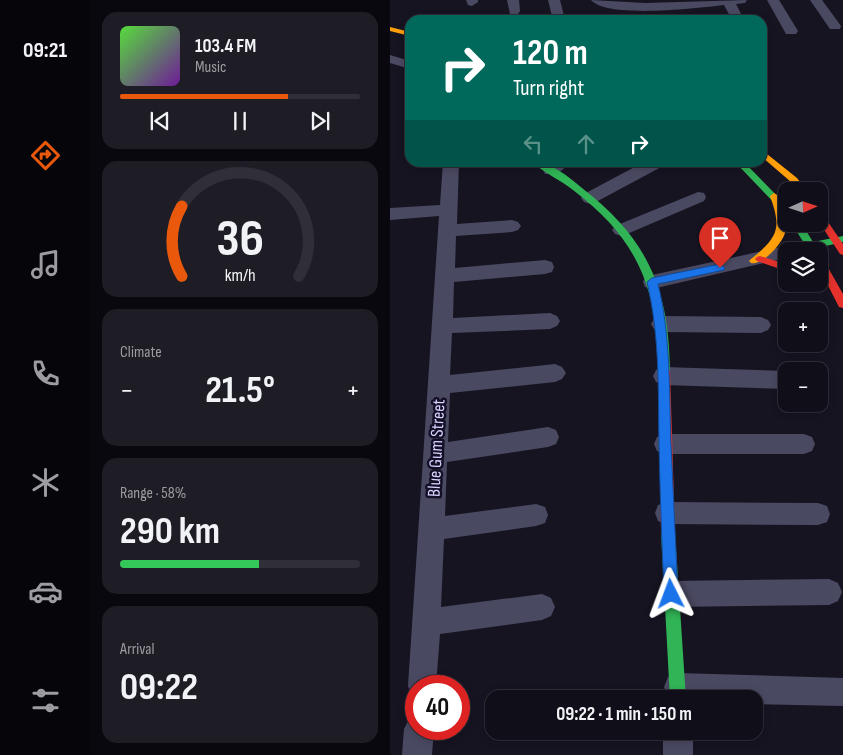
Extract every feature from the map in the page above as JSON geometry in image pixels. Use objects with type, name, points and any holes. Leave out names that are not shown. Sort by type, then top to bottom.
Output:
[{"type":"street","points":[[554,0],[558,15]]},
{"type":"street","points":[[772,0],[791,31]]},
{"type":"street","points":[[816,0],[835,26]]},
{"type":"street","points":[[598,5],[641,7],[735,1],[737,15]]},
{"type":"street","points":[[685,4],[690,15]]},
{"type":"street","points":[[641,7],[644,15]]},
{"type":"street","points":[[390,22],[405,26]]},
{"type":"street","points":[[390,28],[405,32]]},
{"type":"street","points":[[390,59],[405,64]]},
{"type":"street","points":[[767,156],[797,182]]},
{"type":"street","name":"Blue Gum Street","points":[[423,675],[428,622],[451,167]]},
{"type":"street","points":[[552,167],[590,198],[621,230],[635,249],[652,282],[661,324],[667,513],[678,690]]},
{"type":"street","points":[[590,198],[648,167]]},
{"type":"street","points":[[744,167],[778,201]]},
{"type":"street","points":[[757,260],[783,234],[784,217],[774,196]]},
{"type":"street","points":[[621,230],[698,197]]},
{"type":"street","points":[[390,214],[512,226]]},
{"type":"street","points":[[828,226],[840,240],[843,252]]},
{"type":"street","points":[[828,246],[840,240]]},
{"type":"street","points":[[652,282],[778,254]]},
{"type":"street","points":[[757,260],[778,266]]},
{"type":"street","points":[[446,276],[545,267]]},
{"type":"street","points":[[828,281],[841,310]]},
{"type":"street","points":[[829,303],[841,310]]},
{"type":"street","points":[[442,326],[550,321]]},
{"type":"street","points":[[661,324],[761,325]]},
{"type":"street","points":[[439,385],[555,373]]},
{"type":"street","points":[[664,376],[778,380]]},
{"type":"street","points":[[435,454],[548,437]]},
{"type":"street","points":[[665,444],[804,444]]},
{"type":"street","points":[[667,513],[818,514]]},
{"type":"street","points":[[432,529],[536,515]]},
{"type":"street","points":[[671,594],[829,592]]},
{"type":"street","points":[[428,622],[542,607]]},
{"type":"street","points":[[763,692],[843,692]]},
{"type":"street","points":[[417,755],[418,740]]},
{"type":"street","points":[[678,740],[678,755]]},
{"type":"traffic: fast","points":[[545,167],[575,186],[610,216],[638,253],[648,273],[658,304],[663,333],[664,371]]},
{"type":"traffic: fast","points":[[744,167],[778,202]]},
{"type":"traffic: fast","points":[[802,232],[808,242]]},
{"type":"traffic: fast","points":[[828,242],[843,239]]},
{"type":"traffic: fast","points":[[668,533],[677,690]]},
{"type":"traffic: slow","points":[[390,29],[405,33]]},
{"type":"traffic: slow","points":[[767,156],[796,182]]},
{"type":"traffic: slow","points":[[754,261],[777,240],[780,233],[782,226],[781,218],[774,196]]},
{"type":"traffic: jam","points":[[828,229],[843,252]]},
{"type":"traffic: jam","points":[[760,259],[778,265]]},
{"type":"traffic: jam","points":[[828,276],[843,304]]},
{"type":"traffic: jam","points":[[664,371],[668,533]]},
{"type":"route","points":[[671,594],[667,513],[664,354],[658,305],[652,282],[720,268]]}]
